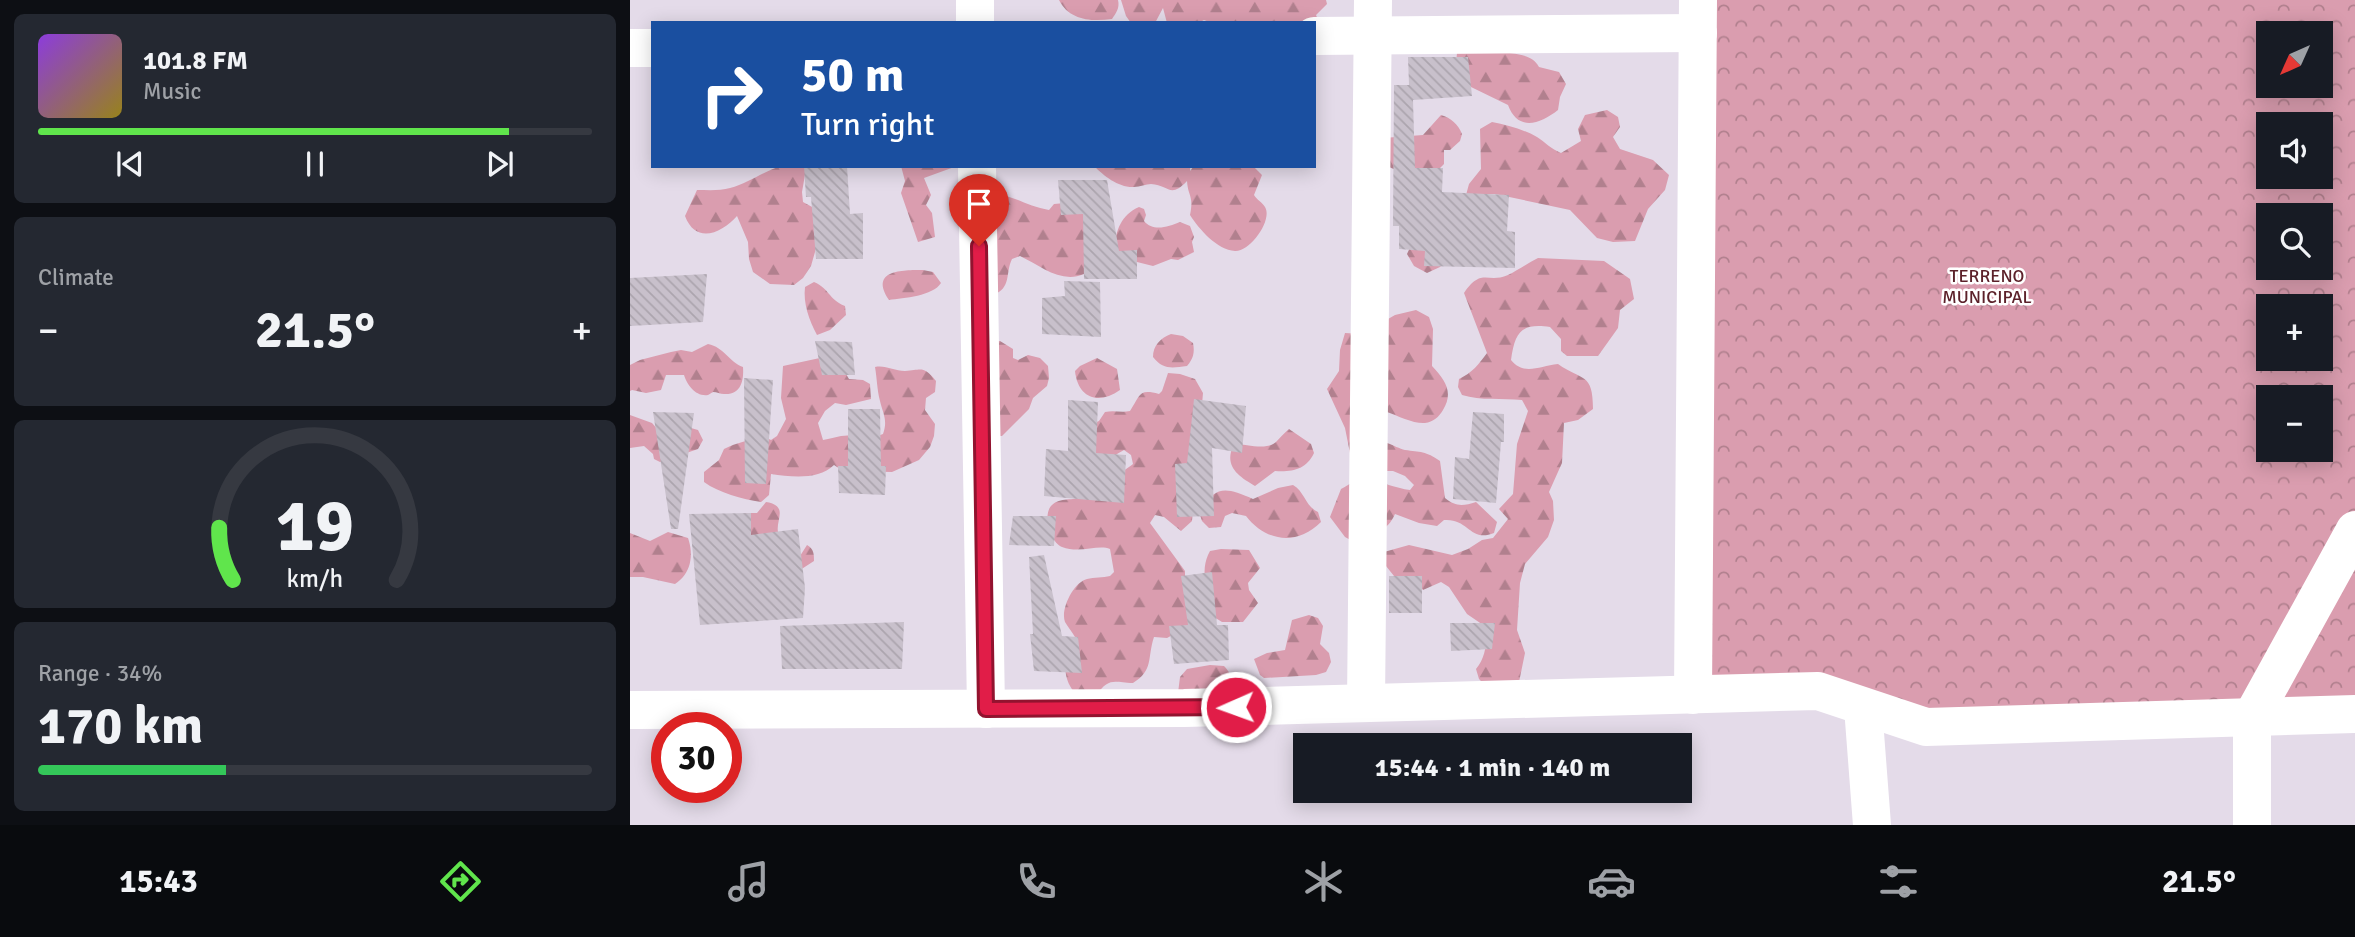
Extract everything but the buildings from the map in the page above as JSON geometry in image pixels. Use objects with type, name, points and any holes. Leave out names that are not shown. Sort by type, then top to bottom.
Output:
[{"type":"street","points":[[975,0],[975,21]]},
{"type":"street","points":[[1366,704],[1373,17]]},
{"type":"street","points":[[1316,35],[1373,17],[1698,17],[1693,695]]},
{"type":"street","points":[[630,48],[651,48]]},
{"type":"street","points":[[977,168],[986,709]]},
{"type":"street","points":[[2252,825],[2252,717],[2355,530]]},
{"type":"street","points":[[630,710],[1184,708],[1818,691],[1926,727],[2355,714]]},
{"type":"street","points":[[1863,707],[1872,825]]},
{"type":"green space","points":[[1059,0],[1118,0],[1118,6],[1112,19],[1089,20],[1069,12]]},
{"type":"green space","points":[[1121,0],[1326,0],[1327,4],[1316,15],[1319,22],[1316,23],[1166,21],[1163,8],[1156,21],[1130,21]]},
{"type":"green space","name":"TERRENO MUNICIPAL","points":[[1703,0],[2355,0],[2355,713],[1926,727],[1704,682]]},
{"type":"green space","points":[[1497,51],[1527,57],[1539,67],[1559,72],[1566,84],[1558,110],[1537,122],[1523,122],[1512,114],[1508,105],[1471,87],[1456,63],[1457,53]]},
{"type":"green space","points":[[1607,110],[1618,117],[1620,127],[1613,137],[1620,149],[1653,160],[1669,175],[1665,190],[1648,209],[1635,241],[1613,242],[1597,238],[1570,210],[1495,194],[1466,195],[1469,184],[1481,169],[1480,129],[1492,122],[1515,128],[1537,137],[1561,153],[1581,141],[1578,129],[1585,115]]},
{"type":"green space","points":[[1441,115],[1454,122],[1462,134],[1460,141],[1450,150],[1444,150],[1444,164],[1438,170],[1403,173],[1389,167],[1383,138],[1423,135]]},
{"type":"green space","points":[[777,168],[806,169],[803,202],[814,208],[818,241],[811,266],[794,285],[770,284],[753,272],[748,242],[737,216],[717,231],[702,233],[690,225],[685,216],[697,190],[730,188]]},
{"type":"green space","points":[[902,168],[952,168],[924,178],[931,195],[926,205],[932,213],[935,237],[918,242],[901,193],[905,181]]},
{"type":"green space","points":[[1096,168],[1190,168],[1190,171],[1192,168],[1255,168],[1262,175],[1254,195],[1265,207],[1266,220],[1259,234],[1247,246],[1241,250],[1228,250],[1209,238],[1190,215],[1191,200],[1187,181],[1173,190],[1151,184],[1128,187]]},
{"type":"green space","points":[[994,193],[1049,210],[1054,204],[1065,203],[1094,209],[1084,274],[1076,277],[1059,275],[1020,256],[1012,259],[1006,284],[993,295]]},
{"type":"green space","points":[[1139,207],[1144,209],[1144,221],[1152,226],[1166,227],[1180,222],[1190,226],[1194,237],[1194,252],[1178,260],[1171,259],[1153,266],[1129,260],[1114,249],[1120,224],[1128,214]]},
{"type":"green space","points":[[1413,241],[1445,262],[1427,273],[1414,266],[1407,254]]},
{"type":"green space","points":[[1538,258],[1604,261],[1630,279],[1634,299],[1620,310],[1618,328],[1598,356],[1567,356],[1561,351],[1561,339],[1550,327],[1526,328],[1517,336],[1511,360],[1516,365],[1532,369],[1558,364],[1588,383],[1593,409],[1578,420],[1564,423],[1562,463],[1549,492],[1553,501],[1554,520],[1548,537],[1525,564],[1520,583],[1517,630],[1525,653],[1519,682],[1486,686],[1479,679],[1476,669],[1485,649],[1486,627],[1467,614],[1449,587],[1441,582],[1423,590],[1417,581],[1394,576],[1382,561],[1384,552],[1409,545],[1452,555],[1482,540],[1493,538],[1508,519],[1499,509],[1513,494],[1517,444],[1528,411],[1522,400],[1484,399],[1462,395],[1458,387],[1459,379],[1475,368],[1487,353],[1464,293],[1480,278],[1508,275]]},
{"type":"green space","points":[[906,270],[933,272],[941,283],[932,291],[918,296],[889,300],[884,290],[885,277]]},
{"type":"green space","points":[[814,282],[845,306],[846,315],[830,330],[817,335],[805,299],[805,287]]},
{"type":"green space","points":[[1416,310],[1429,317],[1433,329],[1432,366],[1444,381],[1448,398],[1440,415],[1428,422],[1411,421],[1387,412],[1387,443],[1427,454],[1440,461],[1445,498],[1460,505],[1476,502],[1497,522],[1494,533],[1480,535],[1452,520],[1444,520],[1437,526],[1395,514],[1384,529],[1356,543],[1345,537],[1330,517],[1341,489],[1363,480],[1410,490],[1414,485],[1405,476],[1393,471],[1383,471],[1350,453],[1345,428],[1327,389],[1339,371],[1340,350],[1345,333],[1362,334],[1395,315]]},
{"type":"green space","points":[[1171,334],[1183,336],[1193,343],[1193,356],[1187,366],[1164,366],[1153,357],[1158,343]]},
{"type":"green space","points":[[986,341],[1000,341],[1013,349],[1013,358],[1018,360],[1028,355],[1040,358],[1048,366],[1047,386],[1033,398],[1029,409],[1002,436],[992,436]]},
{"type":"green space","points":[[708,344],[718,348],[743,367],[742,382],[738,390],[730,394],[713,392],[704,395],[690,386],[684,375],[666,375],[661,390],[646,393],[630,391],[630,365],[671,352],[692,352]]},
{"type":"green space","points":[[829,356],[840,364],[849,379],[863,380],[870,384],[871,399],[846,405],[835,403],[825,411],[818,423],[823,440],[847,435],[870,438],[883,434],[885,421],[875,367],[922,370],[932,376],[936,381],[935,392],[926,398],[925,410],[935,424],[934,436],[930,447],[919,460],[892,472],[843,471],[834,465],[813,475],[771,474],[769,495],[761,502],[731,495],[704,482],[704,472],[719,460],[724,449],[763,436],[771,440],[777,436],[786,419],[781,398],[783,366]]},
{"type":"green space","points":[[1097,358],[1117,369],[1120,390],[1097,398],[1091,397],[1080,388],[1075,371]]},
{"type":"green space","points":[[1168,373],[1195,379],[1203,393],[1192,521],[1181,531],[1164,517],[1155,515],[1150,523],[1185,571],[1191,625],[1167,638],[1154,637],[1147,668],[1133,683],[1108,683],[1095,696],[1074,692],[1069,685],[1066,671],[1067,658],[1075,637],[1065,622],[1066,603],[1082,581],[1110,576],[1114,572],[1110,549],[1075,550],[1058,544],[1049,528],[1049,509],[1059,501],[1088,494],[1133,464],[1131,455],[1124,450],[1110,458],[1094,459],[1092,424],[1099,421],[1105,412],[1130,411],[1143,393],[1159,394]]},
{"type":"green space","points":[[630,415],[652,423],[659,431],[691,428],[698,430],[703,440],[698,449],[660,462],[654,459],[653,454],[644,446],[630,448]]},
{"type":"green space","points":[[1289,429],[1311,444],[1314,453],[1303,466],[1293,470],[1275,471],[1255,486],[1234,470],[1230,458],[1234,444],[1272,445]]},
{"type":"green space","points":[[1293,485],[1318,512],[1321,522],[1302,535],[1292,538],[1272,536],[1254,525],[1246,516],[1232,513],[1225,516],[1221,527],[1209,528],[1202,521],[1199,512],[1216,493],[1235,492],[1253,499],[1278,488]]},
{"type":"green space","points":[[766,502],[778,507],[780,511],[778,530],[783,541],[800,556],[807,545],[813,552],[814,561],[797,572],[761,580],[741,519],[745,513],[757,513]]},
{"type":"green space","points":[[668,532],[688,538],[691,557],[685,575],[675,584],[630,577],[630,533],[650,541]]},
{"type":"green space","points":[[1249,550],[1260,568],[1248,583],[1249,590],[1258,603],[1243,622],[1222,622],[1214,617],[1205,567],[1210,551]]},
{"type":"green space","points":[[1309,615],[1318,618],[1323,626],[1320,644],[1329,653],[1331,662],[1326,672],[1264,678],[1260,675],[1254,659],[1267,653],[1285,650],[1292,620]]},
{"type":"green space","points":[[1210,665],[1224,666],[1229,674],[1229,684],[1222,695],[1178,693],[1180,677],[1187,669]]},
{"type":"route","points":[[979,246],[986,709],[1236,707]]}]
